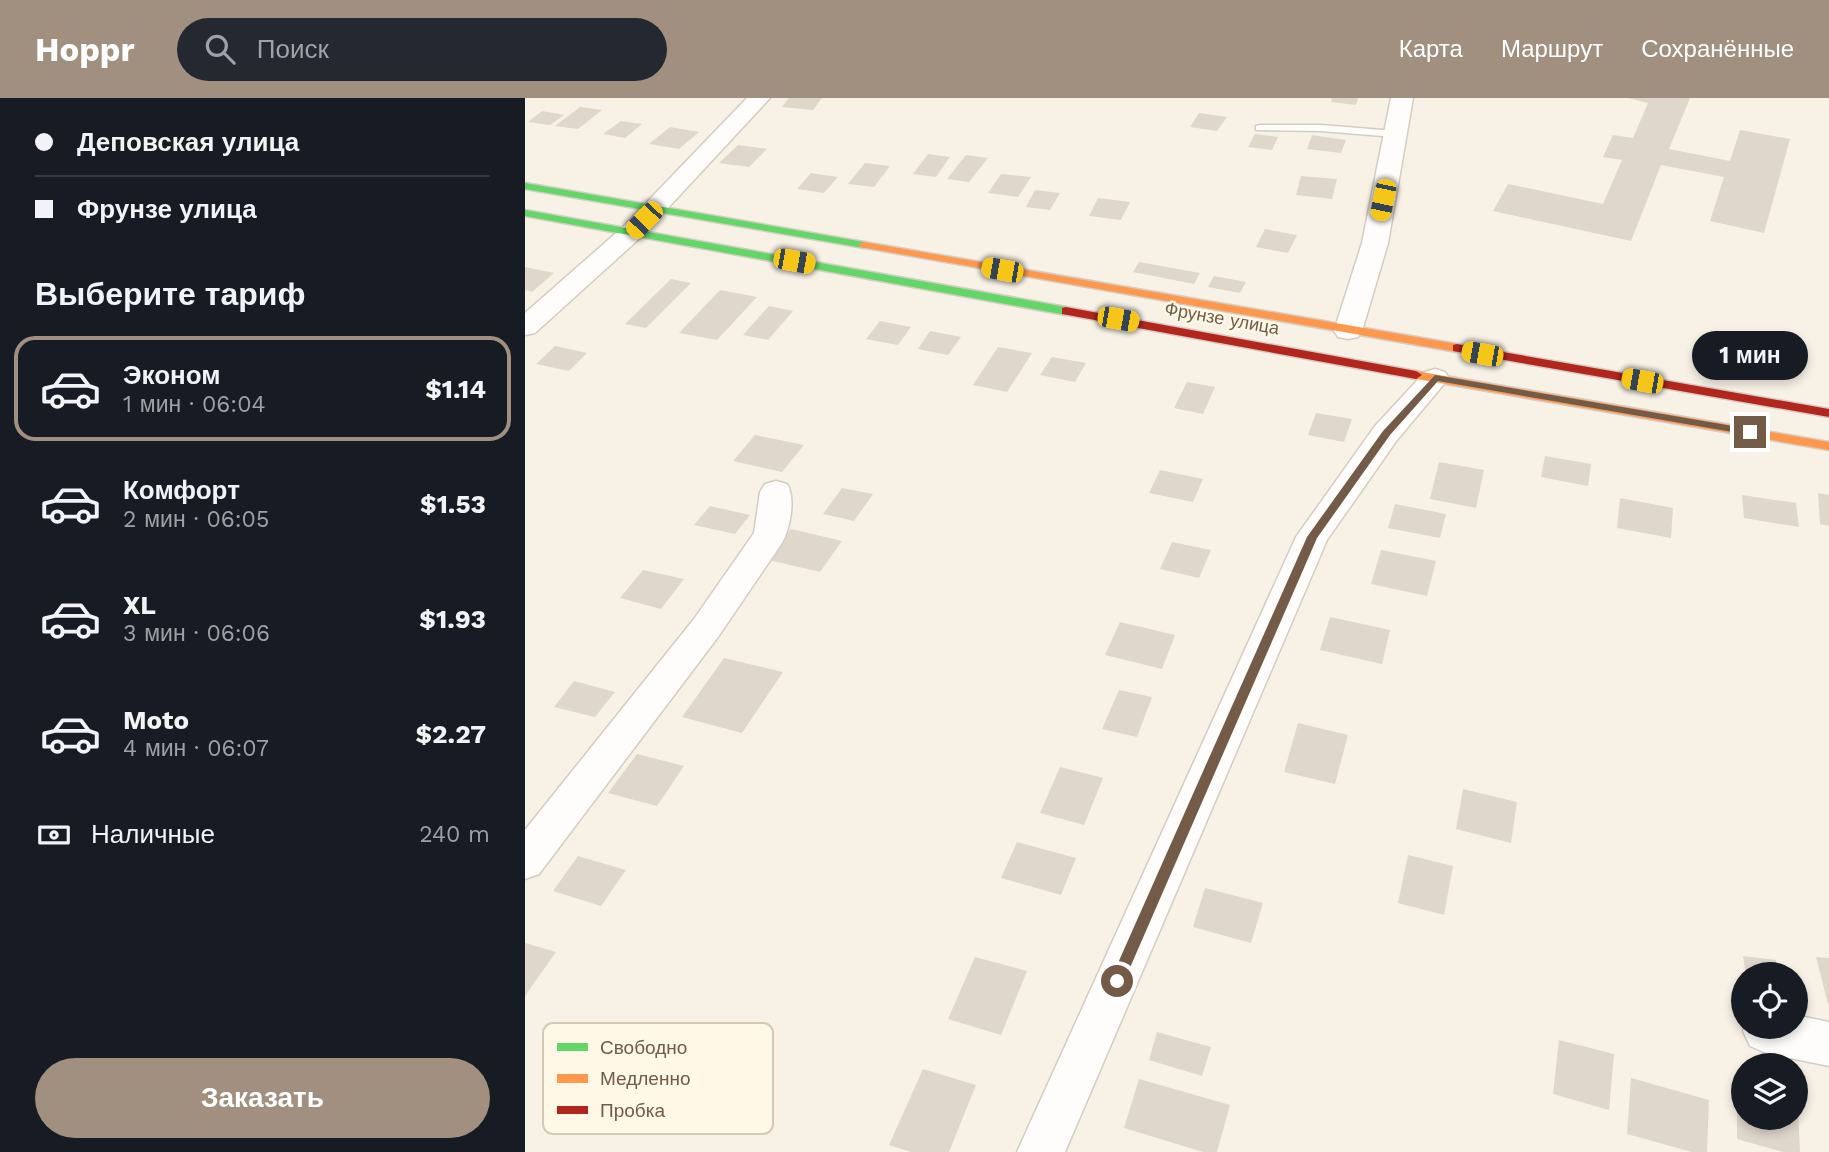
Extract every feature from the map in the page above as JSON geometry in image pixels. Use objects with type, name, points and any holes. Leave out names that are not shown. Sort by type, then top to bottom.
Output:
[{"type":"main road","name":"Фрунзе улица","points":[[525,186],[1829,413]]},
{"type":"main road","name":"Фрунзе улица","points":[[525,213],[1435,378],[1829,446]]},
{"type":"street","points":[[525,327],[632,232],[759,98]]},
{"type":"street","points":[[1348,331],[1375,243],[1402,98]]},
{"type":"street","points":[[1041,1152],[1312,537],[1386,433],[1435,378]]},
{"type":"street","points":[[525,861],[706,628],[771,536],[776,492]]},
{"type":"street","points":[[1805,1039],[1829,1044]]},
{"type":"lane","points":[[1260,128],[1321,128],[1395,134]]},
{"type":"building","points":[[789,98],[822,98],[813,110],[782,107]]},
{"type":"building","points":[[1332,98],[1358,98],[1356,105],[1331,102]]},
{"type":"building","points":[[1628,98],[1690,98],[1669,149],[1730,161],[1740,130],[1790,139],[1764,233],[1710,221],[1724,177],[1661,165],[1631,241],[1493,211],[1508,184],[1603,204],[1622,160],[1603,157],[1613,135],[1633,138],[1648,103]]},
{"type":"building","points":[[580,107],[602,110],[578,129],[555,126]]},
{"type":"building","points":[[542,111],[564,115],[550,125],[528,122]]},
{"type":"building","points":[[1199,113],[1227,117],[1217,131],[1190,127]]},
{"type":"building","points":[[621,121],[642,124],[625,138],[603,134]]},
{"type":"building","points":[[670,127],[699,132],[679,149],[649,144]]},
{"type":"building","points":[[1255,134],[1278,137],[1272,150],[1248,147]]},
{"type":"building","points":[[1312,135],[1346,140],[1341,153],[1307,149]]},
{"type":"building","points":[[738,145],[767,149],[749,167],[719,163]]},
{"type":"building","points":[[928,154],[950,157],[936,177],[913,174]]},
{"type":"building","points":[[966,155],[988,158],[969,182],[947,179]]},
{"type":"building","points":[[865,163],[890,166],[874,187],[848,184]]},
{"type":"building","points":[[811,173],[838,177],[824,193],[797,189]]},
{"type":"building","points":[[1001,174],[1031,177],[1018,197],[988,193]]},
{"type":"building","points":[[1301,176],[1337,179],[1332,199],[1296,195]]},
{"type":"building","points":[[1035,190],[1060,193],[1050,210],[1026,207]]},
{"type":"building","points":[[1098,198],[1130,202],[1121,220],[1089,216]]},
{"type":"building","points":[[1265,229],[1297,235],[1288,253],[1256,247]]},
{"type":"building","points":[[1139,262],[1200,273],[1194,284],[1133,272]]},
{"type":"building","points":[[525,267],[554,273],[532,292],[525,290]]},
{"type":"building","points":[[1214,276],[1246,282],[1240,293],[1208,287]]},
{"type":"building","points":[[671,279],[691,283],[646,328],[625,324]]},
{"type":"building","points":[[720,290],[757,297],[717,340],[679,333]]},
{"type":"building","points":[[769,306],[793,311],[768,340],[743,335]]},
{"type":"building","points":[[880,321],[911,327],[898,345],[866,339]]},
{"type":"building","points":[[930,331],[961,337],[948,355],[918,349]]},
{"type":"building","points":[[555,346],[587,353],[569,371],[536,364]]},
{"type":"building","points":[[998,347],[1032,353],[1007,392],[973,385]]},
{"type":"building","points":[[1052,357],[1086,363],[1075,382],[1040,375]]},
{"type":"building","points":[[1187,382],[1215,387],[1203,414],[1174,408]]},
{"type":"building","points":[[1316,413],[1352,419],[1344,442],[1308,435]]},
{"type":"building","points":[[755,435],[804,445],[782,472],[733,461]]},
{"type":"building","points":[[1545,456],[1591,464],[1588,486],[1541,477]]},
{"type":"building","points":[[1439,462],[1484,470],[1476,508],[1430,499]]},
{"type":"building","points":[[1160,470],[1203,479],[1193,502],[1149,493]]},
{"type":"building","points":[[842,488],[873,494],[854,521],[823,514]]},
{"type":"building","points":[[1818,493],[1829,495],[1829,526],[1820,524]]},
{"type":"building","points":[[1742,495],[1796,503],[1799,527],[1744,518]]},
{"type":"building","points":[[1620,498],[1673,508],[1671,538],[1617,528]]},
{"type":"building","points":[[1395,504],[1446,514],[1440,538],[1388,528]]},
{"type":"building","points":[[710,506],[750,515],[735,534],[694,525]]},
{"type":"building","points":[[791,529],[842,541],[820,572],[769,560]]},
{"type":"building","points":[[1172,542],[1211,550],[1199,578],[1160,569]]},
{"type":"building","points":[[1381,550],[1436,561],[1427,596],[1371,584]]},
{"type":"building","points":[[643,570],[684,579],[661,609],[620,598]]},
{"type":"building","points":[[1330,617],[1390,630],[1382,664],[1320,650]]},
{"type":"building","points":[[1120,622],[1175,635],[1162,669],[1105,655]]},
{"type":"building","points":[[724,658],[783,672],[742,733],[682,717]]},
{"type":"building","points":[[574,681],[615,692],[595,717],[554,707]]},
{"type":"building","points":[[1119,690],[1152,697],[1137,737],[1102,729]]},
{"type":"building","points":[[1298,723],[1348,735],[1335,784],[1284,772]]},
{"type":"building","points":[[637,754],[684,766],[657,806],[608,793]]},
{"type":"building","points":[[1060,767],[1103,778],[1084,825],[1040,813]]},
{"type":"building","points":[[1463,789],[1517,802],[1511,843],[1456,829]]},
{"type":"building","points":[[1017,842],[1076,858],[1061,895],[1001,878]]},
{"type":"building","points":[[1408,855],[1453,866],[1444,915],[1398,903]]},
{"type":"building","points":[[578,856],[626,870],[601,906],[553,891]]},
{"type":"building","points":[[1205,888],[1263,903],[1251,943],[1193,927]]},
{"type":"building","points":[[525,943],[556,952],[525,996]]},
{"type":"building","points":[[1743,956],[1776,962],[1744,962]]},
{"type":"building","points":[[975,957],[1027,971],[1001,1035],[948,1019]]},
{"type":"building","points":[[1816,957],[1829,958],[1829,1004],[1828,1004]]},
{"type":"building","points":[[1157,1032],[1211,1047],[1202,1076],[1149,1060]]},
{"type":"building","points":[[1559,1040],[1614,1054],[1609,1110],[1553,1094]]},
{"type":"building","points":[[923,1069],[976,1085],[949,1152],[911,1152],[889,1145]]},
{"type":"building","points":[[1631,1078],[1709,1100],[1707,1152],[1692,1152],[1627,1134]]},
{"type":"building","points":[[1139,1079],[1230,1105],[1217,1152],[1203,1152],[1124,1128]]},
{"type":"building","points":[[1737,1130],[1799,1130],[1800,1152],[1783,1152],[1737,1139]]},
{"type":"traffic: fast","points":[[525,186],[864,245]]},
{"type":"traffic: fast","points":[[525,213],[1066,311]]},
{"type":"traffic: slow","points":[[864,245],[1457,348]]},
{"type":"traffic: slow","points":[[1416,375],[1829,446]]},
{"type":"traffic: jam","points":[[1066,311],[1416,375]]},
{"type":"traffic: jam","points":[[1457,348],[1829,413]]},
{"type":"route","points":[[1117,981],[1312,537],[1386,433],[1435,378],[1750,432]]}]
